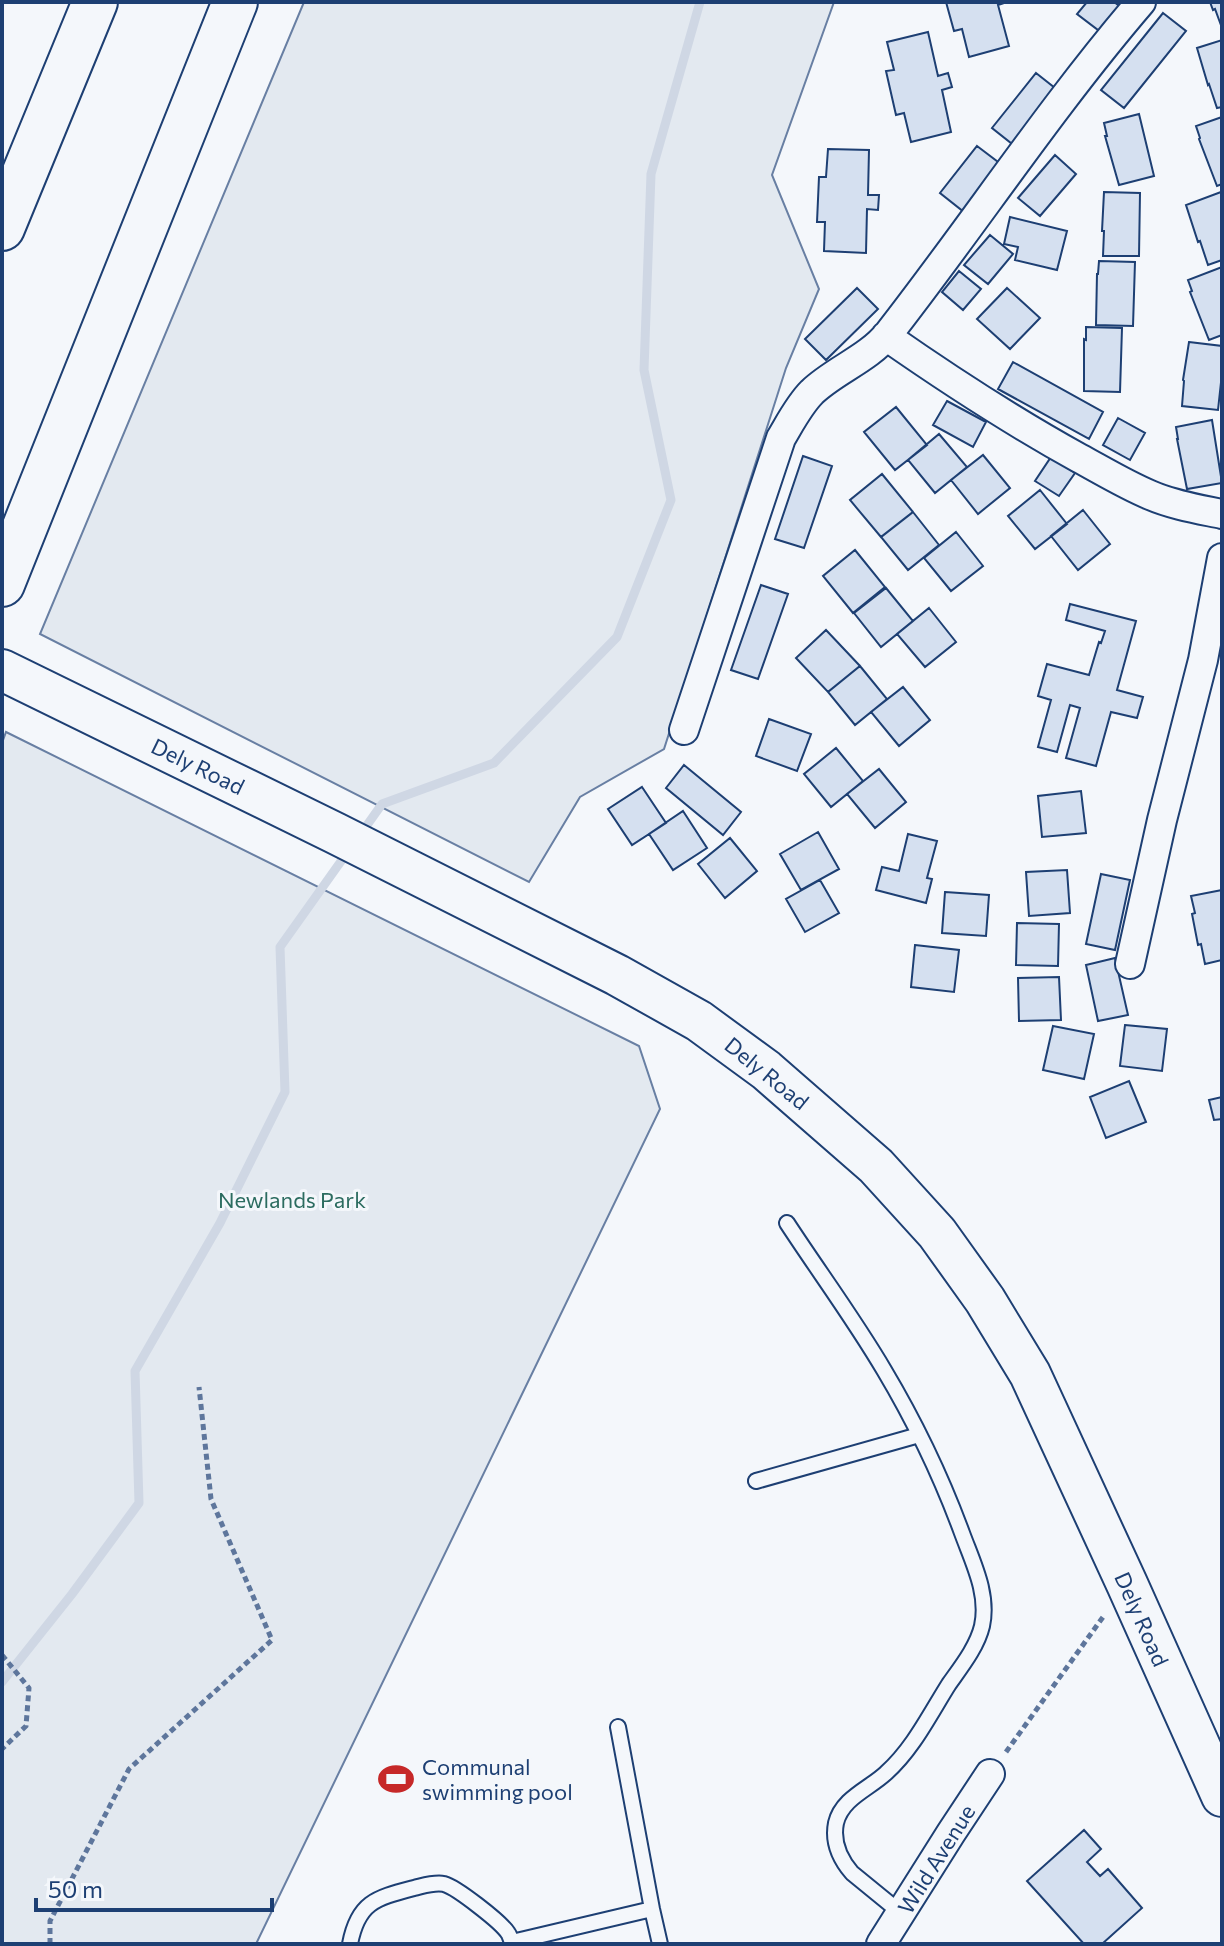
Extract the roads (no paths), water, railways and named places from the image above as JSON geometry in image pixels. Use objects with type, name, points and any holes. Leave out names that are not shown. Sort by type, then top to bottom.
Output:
[{"type":"highway","points":[[2,228],[95,2]]},
{"type":"highway","points":[[2,584],[235,2]]},
{"type":"street","points":[[684,730],[781,438],[794,415],[811,393],[886,336],[1141,2]]},
{"type":"street","points":[[886,336],[1029,430],[1125,483],[1163,500],[1222,514]]},
{"type":"street","points":[[1130,964],[1162,820],[1212,666],[1222,558]]},
{"type":"street","name":"Dely Road","points":[[2,670],[373,852],[617,975],[699,1021],[766,1070],[876,1166],[937,1233],[985,1300],[1030,1374],[1222,1796]]},
{"type":"street","name":"Wild Avenue","points":[[881,1944],[990,1774]]},
{"type":"lane","points":[[787,1223],[883,1369],[919,1435],[948,1495],[979,1576],[985,1605],[981,1628],[970,1653],[913,1742],[886,1773],[859,1792],[843,1809],[837,1822],[837,1851],[846,1865],[901,1913]]},
{"type":"lane","points":[[756,1481],[919,1435]]},
{"type":"lane","points":[[618,1727],[660,1944]]},
{"type":"lane","points":[[350,1944],[357,1919],[369,1905],[380,1897],[432,1884],[444,1884],[457,1890],[507,1931],[512,1943],[652,1909]]},
{"type":"waterway","points":[[360,835],[382,804],[494,763],[617,637],[671,500],[644,370],[651,174],[700,2]]},
{"type":"waterway","points":[[2,1682],[139,1503],[135,1371],[220,1223],[285,1092],[280,947],[349,850]]},
{"type":"place","name":"Communal swimming pool","points":[[396,1779]]},
{"type":"park label","name":"Newlands Park","points":[[292,1199]]}]
